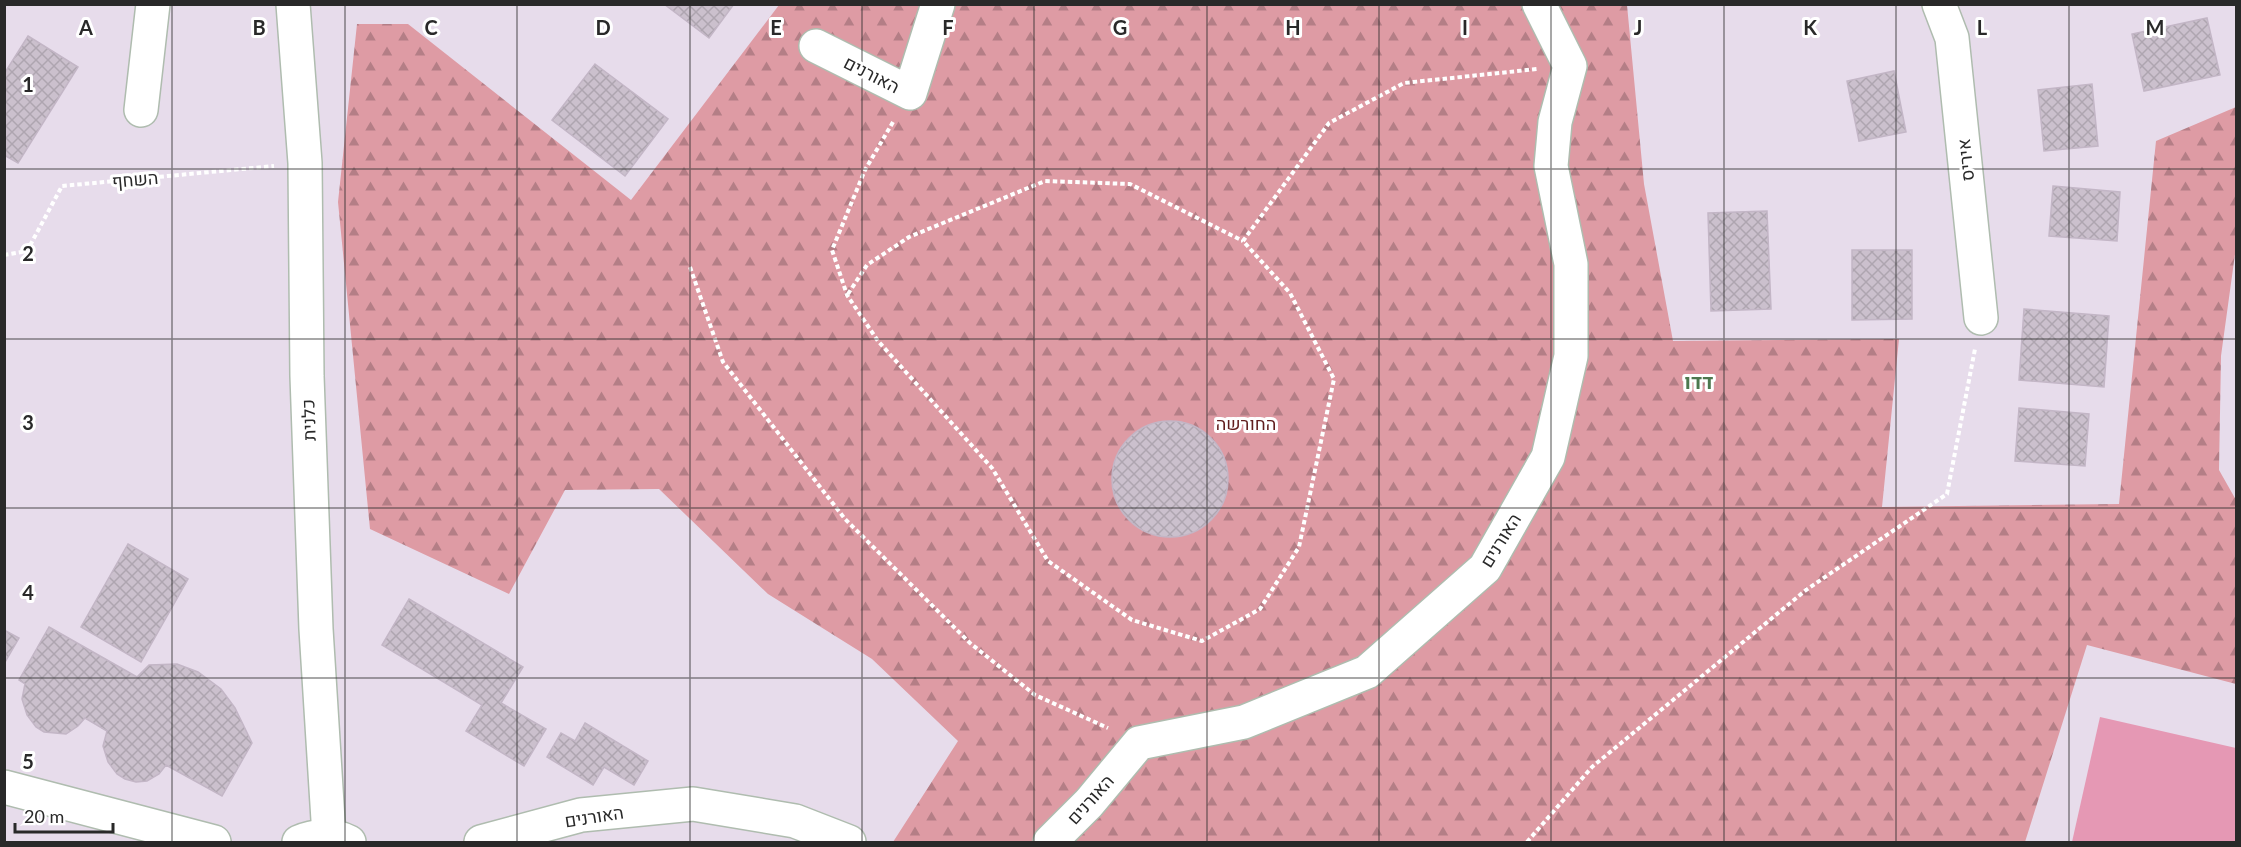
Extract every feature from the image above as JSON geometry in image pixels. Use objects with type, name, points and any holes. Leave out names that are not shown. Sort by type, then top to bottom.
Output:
[{"type":"street","points":[[141,110],[153,4]]},
{"type":"street","name":"כלנית","points":[[293,4],[305,163],[307,387],[326,840]]},
{"type":"street","name":"האורנים","points":[[816,46],[910,93],[938,4]]},
{"type":"street","points":[[1539,4],[1570,66]]},
{"type":"street","name":"איריס","points":[[1939,4],[1952,38],[1981,318]]},
{"type":"street","name":"האורנים","points":[[1050,843],[1089,803],[1139,742],[1244,722],[1367,672],[1485,568],[1548,457],[1571,356],[1571,264],[1551,166],[1555,122],[1570,66]]},
{"type":"street","points":[[4,787],[214,843]]},
{"type":"street","name":"האורנים","points":[[481,843],[581,815],[693,804],[795,821],[849,843]]},
{"type":"path","points":[[1243,241],[1329,123],[1404,82],[1570,66]]},
{"type":"path","points":[[847,295],[867,266],[909,237],[1045,181],[1130,184],[1243,241],[1290,293],[1334,379],[1299,547],[1260,609],[1202,641],[1132,620],[1048,561],[992,468],[878,341],[847,295],[832,250],[865,170],[910,93]]},
{"type":"path","name":"השחף","points":[[4,255],[27,251],[62,186],[305,163]]},
{"type":"path","points":[[690,267],[723,362],[845,519],[970,643],[1035,695],[1139,742]]},
{"type":"path","points":[[1527,843],[1592,767],[1806,590],[1947,494],[1981,318]]},
{"type":"green space","name":"החורשה","points":[[779,5],[1627,5],[1644,184],[1673,341],[1899,339],[1882,507],[2119,504],[2156,141],[2236,107],[2236,247],[2221,356],[2219,470],[2236,500],[2236,684],[2087,645],[2025,842],[893,842],[958,741],[872,659],[768,594],[659,489],[565,490],[509,594],[370,529],[338,202],[357,24],[408,24],[631,200]]},
{"type":"shaded area","points":[[2100,717],[2236,748],[2236,842],[2072,842]]},
{"type":"building","points":[[664,4],[734,4],[709,38]]},
{"type":"building","points":[[2207,18],[2220,75],[2144,91],[2132,34]]},
{"type":"building","points":[[28,36],[78,67],[18,163],[4,155],[4,74]]},
{"type":"building","points":[[595,64],[668,119],[625,176],[552,120]]},
{"type":"building","points":[[1894,71],[1906,132],[1859,141],[1847,81]]},
{"type":"building","points":[[2092,84],[2098,146],[2044,151],[2038,90]]},
{"type":"building","points":[[2053,186],[2120,192],[2117,241],[2049,236]]},
{"type":"building","points":[[1767,211],[1771,309],[1711,311],[1708,213]]},
{"type":"building","points":[[1852,250],[1912,250],[1912,319],[1852,320]]},
{"type":"building","points":[[2024,309],[2109,316],[2104,387],[2019,380]]},
{"type":"building","points":[[2019,408],[2089,414],[2085,466],[2015,461]]},
{"type":"building","points":[[1170,421],[1192,426],[1211,438],[1223,457],[1228,479],[1223,501],[1211,520],[1192,532],[1170,537],[1148,532],[1129,520],[1117,501],[1112,479],[1117,457],[1129,438],[1148,426]]},
{"type":"building","points":[[128,544],[188,579],[141,662],[81,627]]},
{"type":"building","points":[[409,599],[523,667],[501,703],[546,729],[524,766],[466,731],[482,705],[382,645]]},
{"type":"building","points":[[49,627],[137,677],[149,665],[177,664],[198,672],[221,689],[235,708],[252,743],[222,796],[166,765],[159,774],[147,781],[136,782],[125,779],[117,774],[108,762],[103,746],[107,731],[85,718],[66,734],[44,732],[36,727],[27,715],[22,699],[25,684],[19,680]]},
{"type":"building","points":[[4,630],[19,638],[4,664]]},
{"type":"building","points":[[585,723],[648,761],[634,785],[604,767],[593,785],[547,757],[561,733],[575,741]]},
{"type":"district","name":"דדו","points":[[1699,381]]}]
